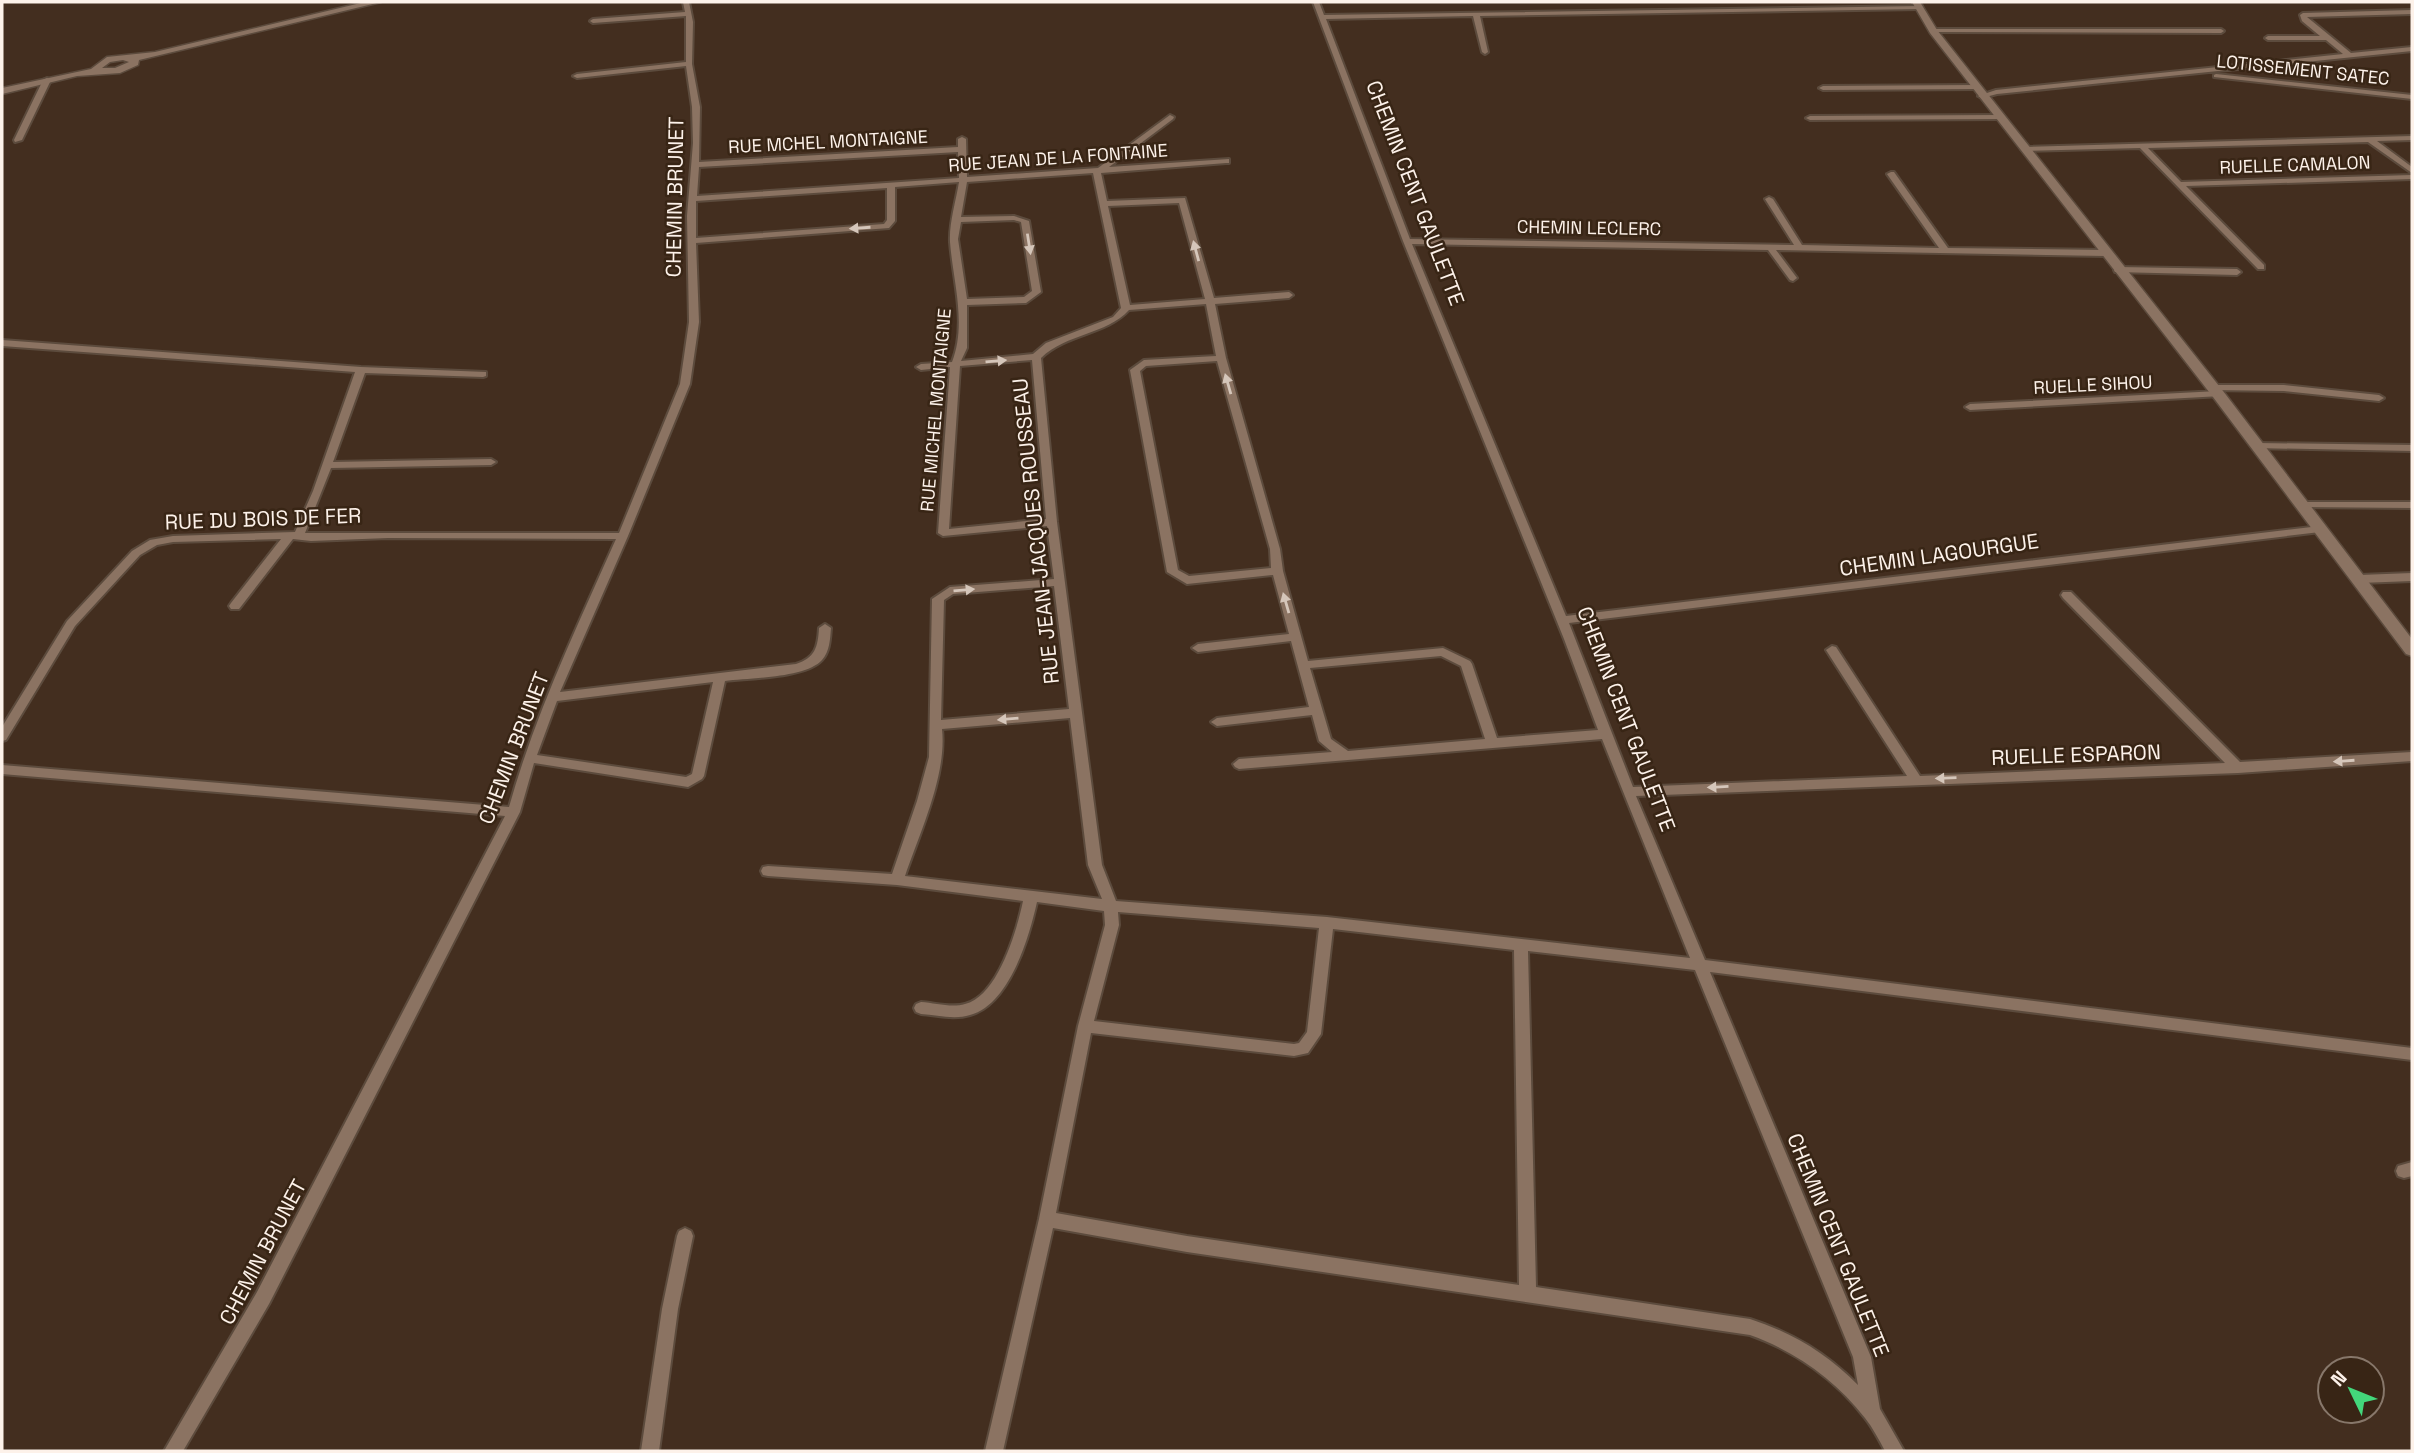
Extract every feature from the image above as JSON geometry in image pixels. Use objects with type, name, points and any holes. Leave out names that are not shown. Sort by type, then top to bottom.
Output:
[{"type":"street","points":[[2,91],[99,68],[124,68],[133,60],[376,2]]},
{"type":"street","name":"CHEMIN CENT GAULETTE","points":[[1316,2],[1407,241],[1563,620],[1629,792],[1862,1357],[1872,1412],[1895,1451]]},
{"type":"street","points":[[1690,2],[1698,11]]},
{"type":"street","points":[[1322,18],[1918,4],[1933,31],[2258,446],[2412,649]]},
{"type":"street","points":[[593,21],[687,8]]},
{"type":"street","name":"CHEMIN BRUNET","points":[[173,1451],[263,1298],[514,812],[529,758],[552,697],[624,536],[685,384],[694,322],[691,241],[696,165],[696,107],[689,64],[687,8]]},
{"type":"street","name":"LOTISSEMENT SATEC","points":[[2349,55],[2304,20],[2302,15],[2412,12]]},
{"type":"street","points":[[1476,15],[1485,52]]},
{"type":"street","points":[[1933,31],[2221,31]]},
{"type":"street","points":[[2268,38],[2326,37]]},
{"type":"street","name":"LOTISSEMENT SATEC","points":[[1824,88],[1996,92],[2191,74],[2412,49]]},
{"type":"street","points":[[577,76],[689,64]]},
{"type":"street","name":"LOTISSEMENT SATEC","points":[[2191,74],[2412,97]]},
{"type":"street","points":[[18,140],[47,80]]},
{"type":"street","points":[[1170,117],[1097,172],[1126,308],[1289,295]]},
{"type":"street","points":[[1810,118],[2000,117]]},
{"type":"street","name":"RUELLE CAMALON","points":[[2025,149],[2412,138]]},
{"type":"street","name":"RUE MICHEL MONTAIGNE","points":[[962,139],[963,181],[954,239],[963,302],[962,348],[955,365],[943,533],[1052,522]]},
{"type":"street","name":"RUELLE CAMALON","points":[[2371,139],[2412,171]]},
{"type":"street","points":[[2143,147],[2261,267]]},
{"type":"street","name":"RUE MCHEL MONTAIGNE","points":[[696,165],[962,149]]},
{"type":"street","name":"RUE JEAN DE LA FONTAINE","points":[[693,199],[1226,161]]},
{"type":"street","points":[[1891,174],[1945,250]]},
{"type":"street","name":"RUELLE CAMALON","points":[[2179,184],[2412,177]]},
{"type":"street","points":[[691,241],[886,226],[891,221],[891,186]]},
{"type":"street","points":[[1769,199],[1799,247]]},
{"type":"street","points":[[1103,204],[1182,200],[1210,301],[1221,358],[1275,549],[1277,571],[1325,741],[1344,754]]},
{"type":"street","points":[[957,220],[1014,218],[1025,221],[1037,292],[1026,300],[963,302]]},
{"type":"street","name":"CHEMIN LECLERC","points":[[1407,241],[2106,253]]},
{"type":"street","points":[[1770,247],[1793,278]]},
{"type":"street","points":[[2118,270],[2237,272]]},
{"type":"street","name":"RUE JEAN-JACQUES ROUSSEAU","points":[[1111,906],[1095,865],[1052,522],[1036,357],[1049,345],[1116,319],[1126,308]]},
{"type":"street","points":[[2,343],[361,370],[483,374]]},
{"type":"street","points":[[921,367],[1036,357]]},
{"type":"street","points":[[1221,358],[1144,363],[1135,370],[1173,572],[1187,580],[1277,571]]},
{"type":"street","points":[[235,606],[295,535],[327,466],[361,370]]},
{"type":"street","points":[[2215,391],[2284,388],[2379,398]]},
{"type":"street","name":"RUELLE SIHOU","points":[[1970,407],[2215,391]]},
{"type":"street","points":[[2258,446],[2412,448]]},
{"type":"street","points":[[327,466],[491,462]]},
{"type":"street","points":[[2303,505],[2412,505]]},
{"type":"street","name":"CHEMIN LAGOURGUE","points":[[1563,620],[2320,528]]},
{"type":"street","name":"RUE DU BOIS DE FER","points":[[2,737],[71,624],[145,546],[173,538],[295,535],[311,538],[388,535],[624,536]]},
{"type":"street","points":[[2360,579],[2412,577]]},
{"type":"street","points":[[897,880],[939,738],[934,725],[938,599],[950,591],[1059,582]]},
{"type":"street","points":[[2067,595],[2238,768]]},
{"type":"street","points":[[552,697],[810,665],[819,660],[824,651],[825,628]]},
{"type":"street","points":[[1198,648],[1295,637]]},
{"type":"street","points":[[1832,650],[1915,778]]},
{"type":"street","points":[[1303,665],[1443,652],[1466,664],[1492,741]]},
{"type":"street","points":[[529,758],[688,782],[698,776],[720,677]]},
{"type":"street","points":[[1217,722],[1317,710]]},
{"type":"street","points":[[934,725],[1076,713]]},
{"type":"street","points":[[1239,764],[1492,741],[1606,734]]},
{"type":"street","name":"RUELLE ESPARON","points":[[1629,792],[1915,778],[2238,768],[2412,757]]},
{"type":"street","points":[[2,769],[514,812]]},
{"type":"street","points":[[768,871],[897,880],[1111,906],[1327,923],[1700,965],[2412,1054]]},
{"type":"street","points":[[921,1008],[955,1011],[972,1009],[987,999],[1021,937],[1031,896]]},
{"type":"street","points":[[994,1451],[1047,1219],[1085,1026],[1112,925],[1111,906]]},
{"type":"street","points":[[1085,1026],[1281,1049],[1303,1049],[1314,1034],[1327,923]]},
{"type":"street","points":[[1521,946],[1528,1293]]},
{"type":"street","points":[[1047,1219],[1187,1244],[1750,1327],[1781,1337],[1830,1368],[1872,1412]]},
{"type":"street","points":[[650,1451],[670,1309],[685,1236]]}]
